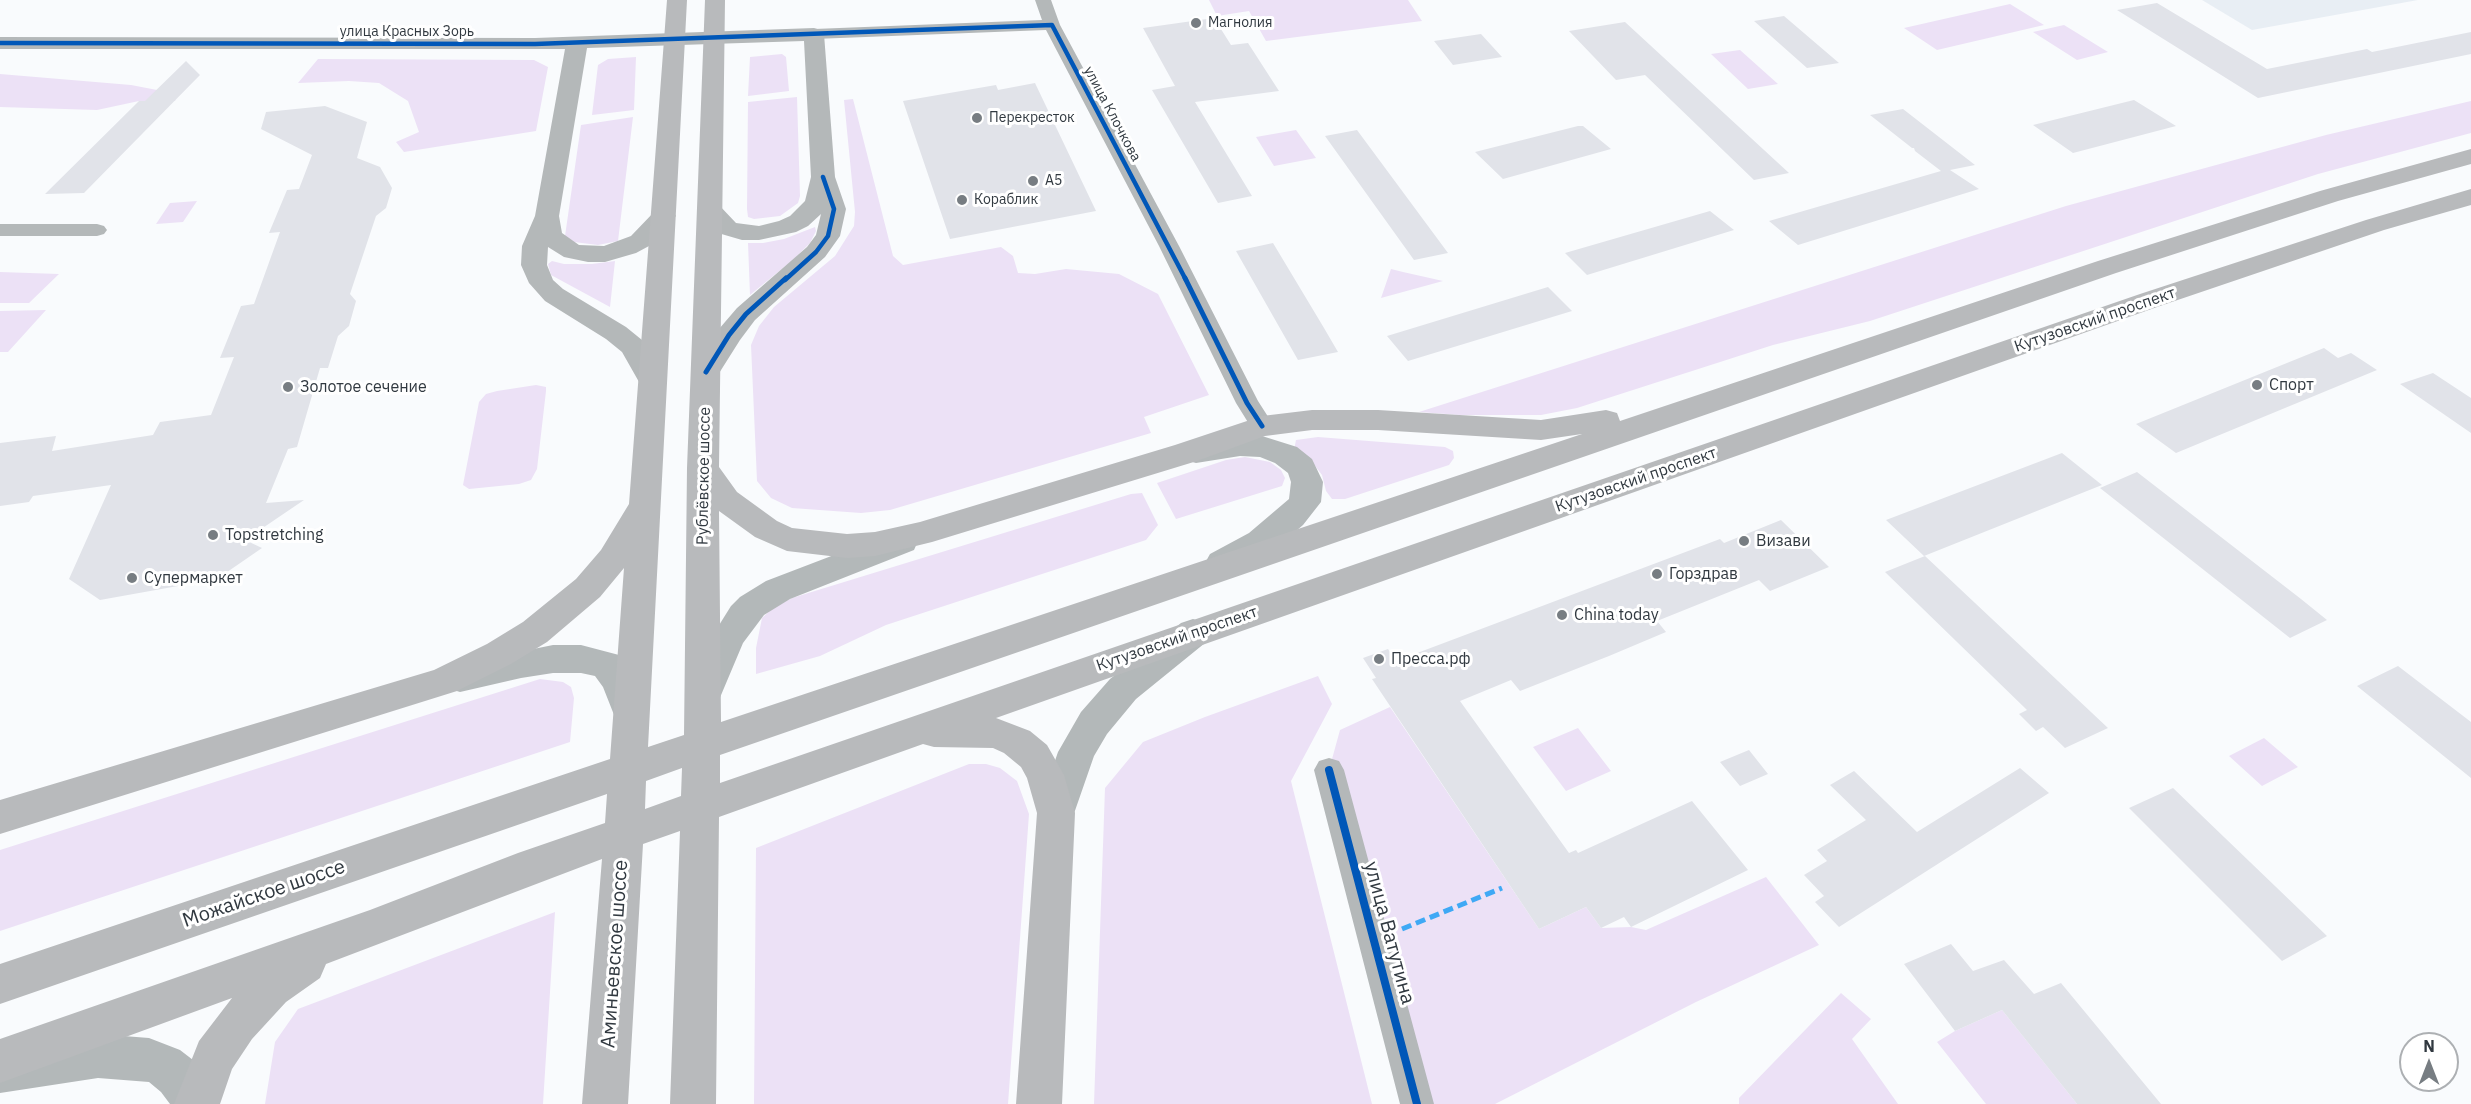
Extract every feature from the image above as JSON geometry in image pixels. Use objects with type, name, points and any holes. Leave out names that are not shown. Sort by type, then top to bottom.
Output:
[{"type":"main road","points":[[631,714],[677,0]]},
{"type":"main road","name":"Рублёвское шоссе","points":[[693,1104],[703,696],[703,468],[715,0]]},
{"type":"main road","points":[[1199,574],[2273,214],[2471,156]]},
{"type":"main road","name":"Кутузовский проспект","points":[[370,929],[518,871],[1194,633],[2150,300],[2375,225],[2471,197]]},
{"type":"main road","points":[[703,468],[726,500],[755,523],[787,538],[848,546],[875,544],[920,534],[1186,453],[1262,426],[1312,420],[1378,420],[1542,430],[1592,423],[1737,392]]},
{"type":"main road","points":[[1186,453],[1240,445],[1262,447],[1286,455],[1301,467],[1307,482],[1305,502],[1292,517],[1261,542],[1199,574]]},
{"type":"main road","points":[[444,681],[499,654],[535,632],[588,588],[613,559],[631,532],[644,498]]},
{"type":"main road","points":[[703,696],[728,638],[752,606],[778,590],[920,534]]},
{"type":"main road","name":"Можайское шоссе","points":[[0,984],[1199,574]]},
{"type":"main road","points":[[1039,1104],[1056,813],[1077,752],[1094,723],[1123,689],[1194,633]]},
{"type":"main road","points":[[0,817],[444,681],[521,663],[553,659],[581,659],[606,665],[619,680],[631,714]]},
{"type":"main road","name":"Аминьевское шоссе","points":[[604,1104],[631,714]]},
{"type":"main road","points":[[906,734],[973,732],[996,734],[1017,742],[1034,756],[1045,775],[1056,813]]},
{"type":"main road","points":[[0,1061],[370,929]]},
{"type":"main road","points":[[196,1104],[215,1056],[251,1006],[271,988],[311,959],[370,929]]},
{"type":"main road","points":[[0,1071],[98,1056],[148,1060],[164,1066],[177,1076],[196,1104]]},
{"type":"street","name":"улица Клочкова","points":[[1044,0],[1052,24],[1169,246],[1247,403],[1262,426]]},
{"type":"street","points":[[709,209],[717,220],[728,228],[742,233],[772,232],[787,227],[809,213],[820,193],[823,177],[814,34],[1052,24]]},
{"type":"street","name":"улица Красных Зорь","points":[[0,43],[577,43],[814,34]]},
{"type":"street","points":[[577,43],[547,216],[535,246],[534,265],[542,283],[554,295],[616,333],[632,346],[643,361],[652,382]]},
{"type":"street","points":[[706,372],[729,335],[746,314],[816,252],[828,236],[834,209],[823,177]]},
{"type":"street","points":[[547,216],[550,235],[560,244],[573,252],[604,254],[640,242],[663,216]]},
{"type":"street","points":[[0,230],[97,230]]},
{"type":"street","name":"улица Ватутина","points":[[1329,770],[1417,1104]]},
{"type":"shaded area","points":[[1209,0],[1408,0],[1422,21],[1266,41],[1249,11],[1217,16]]},
{"type":"shaded area","points":[[2202,0],[2418,0],[2252,30]]},
{"type":"shaded area","points":[[2010,4],[2044,25],[1937,50],[1904,28]]},
{"type":"shaded area","points":[[2064,25],[2108,52],[2077,60],[2033,32]]},
{"type":"shaded area","points":[[1740,50],[1778,84],[1748,89],[1711,54]]},
{"type":"shaded area","points":[[782,54],[786,57],[789,91],[748,96],[750,57]]},
{"type":"shaded area","points":[[636,57],[634,110],[592,115],[598,65],[608,59]]},
{"type":"shaded area","points":[[318,59],[534,60],[548,67],[536,131],[404,152],[396,142],[419,132],[408,101],[379,83],[349,81],[298,83]]},
{"type":"shaded area","points":[[0,74],[131,85],[178,94],[175,101],[139,101],[97,110],[0,107]]},
{"type":"shaded area","points":[[797,97],[800,196],[798,203],[780,216],[754,219],[748,217],[748,102]]},
{"type":"shaded area","points":[[853,99],[893,256],[903,265],[1001,247],[1013,256],[1018,273],[1035,274],[1066,269],[1119,274],[1158,294],[1209,395],[1144,417],[1151,433],[890,510],[861,513],[792,508],[771,498],[757,481],[751,345],[759,326],[774,307],[835,256],[854,226],[855,212],[844,100]]},
{"type":"shaded area","points":[[2471,101],[2471,133],[2318,174],[1870,321],[1773,345],[1577,408],[1541,415],[1460,415],[1419,412],[2066,206],[2326,135]]},
{"type":"shaded area","points":[[633,117],[618,241],[598,245],[574,242],[565,236],[581,125]]},
{"type":"shaded area","points":[[1296,130],[1316,158],[1274,166],[1256,137]]},
{"type":"shaded area","points":[[197,201],[183,222],[156,224],[170,203]]},
{"type":"shaded area","points":[[815,227],[816,231],[810,243],[750,295],[748,243],[784,239]]},
{"type":"shaded area","points":[[552,261],[564,264],[592,264],[615,261],[610,307],[551,275],[548,264]]},
{"type":"shaded area","points":[[1391,269],[1403,272],[1443,281],[1381,298]]},
{"type":"shaded area","points":[[0,272],[59,274],[29,303],[0,303]]},
{"type":"shaded area","points":[[46,310],[8,352],[0,352],[0,311]]},
{"type":"shaded area","points":[[536,385],[546,387],[546,391],[537,469],[531,480],[519,484],[469,489],[463,485],[479,402],[486,394]]},
{"type":"shaded area","points":[[1318,437],[1445,447],[1453,451],[1454,458],[1449,465],[1345,499],[1332,499],[1326,491],[1322,475],[1313,463],[1294,450],[1296,440]]},
{"type":"shaded area","points":[[1245,457],[1270,462],[1281,470],[1285,478],[1282,486],[1176,519],[1157,483],[1226,460]]},
{"type":"shaded area","points":[[1142,493],[1158,525],[1146,540],[886,625],[820,656],[756,674],[756,648],[762,618],[775,606],[792,598],[1131,494]]},
{"type":"shaded area","points":[[1318,676],[1332,704],[1291,781],[1372,1104],[1094,1104],[1105,788],[1143,742]]},
{"type":"shaded area","points":[[540,679],[563,682],[571,687],[574,698],[570,742],[0,931],[0,850]]},
{"type":"shaded area","points":[[1390,707],[1539,929],[1586,907],[1601,928],[1631,927],[1646,930],[1766,877],[1819,945],[1696,1002],[1495,1104],[1417,1104],[1329,770],[1340,730]]},
{"type":"shaded area","points":[[1578,728],[1611,771],[1566,791],[1533,747]]},
{"type":"shaded area","points":[[2264,738],[2298,767],[2262,786],[2229,756]]},
{"type":"shaded area","points":[[969,764],[986,764],[1000,768],[1017,781],[1029,814],[1008,1104],[754,1104],[756,848]]},
{"type":"shaded area","points":[[555,912],[543,1104],[265,1104],[275,1042],[298,1009]]},
{"type":"shaded area","points":[[1841,993],[1871,1019],[1852,1039],[1898,1104],[1739,1104],[1739,1098]]},
{"type":"shaded area","points":[[2002,1010],[2077,1104],[1986,1104],[1937,1042],[1955,1031]]},
{"type":"building","points":[[2157,3],[2267,69],[2367,49],[2372,52],[2471,32],[2471,54],[2258,98],[2117,10]]},
{"type":"building","points":[[1784,16],[1839,63],[1807,68],[1754,21]]},
{"type":"building","points":[[1214,18],[1231,45],[1248,43],[1279,91],[1195,102],[1252,196],[1218,203],[1152,90],[1175,86],[1143,28]]},
{"type":"building","points":[[1625,22],[1789,173],[1754,180],[1645,75],[1616,80],[1569,31]]},
{"type":"building","points":[[1481,34],[1502,57],[1453,65],[1434,41]]},
{"type":"building","points":[[186,61],[200,75],[84,193],[45,194],[139,101],[145,101]]},
{"type":"building","points":[[1035,83],[1096,211],[950,239],[903,101],[996,85],[998,90]]},
{"type":"building","points":[[2134,100],[2176,126],[2073,153],[2033,125]]},
{"type":"building","points":[[325,106],[367,122],[357,158],[380,167],[392,188],[386,208],[376,216],[350,294],[356,301],[349,326],[338,336],[328,368],[320,368],[297,447],[288,449],[266,503],[304,500],[245,540],[262,548],[217,579],[100,600],[69,579],[111,485],[33,496],[29,502],[0,506],[0,443],[56,436],[52,451],[153,435],[160,422],[211,415],[234,357],[220,358],[241,306],[254,304],[280,232],[269,233],[287,190],[299,189],[312,155],[261,129],[266,112]]},
{"type":"building","points":[[1903,109],[1975,165],[1950,170],[1979,189],[1798,245],[1769,221],[1941,171],[1870,115]]},
{"type":"building","points":[[1583,126],[1611,149],[1503,179],[1475,152]]},
{"type":"building","points":[[1357,130],[1448,253],[1414,260],[1325,136]]},
{"type":"building","points":[[1710,211],[1734,230],[1587,275],[1565,253]]},
{"type":"building","points":[[1273,243],[1338,352],[1298,360],[1236,251]]},
{"type":"building","points":[[1548,287],[1572,311],[1408,361],[1387,336]]},
{"type":"building","points":[[2324,348],[2338,358],[2351,353],[2377,370],[2176,453],[2136,424]]},
{"type":"building","points":[[2433,373],[2471,398],[2471,433],[2400,384]]},
{"type":"building","points":[[2062,453],[2102,485],[1924,556],[1886,520]]},
{"type":"building","points":[[2137,472],[2327,620],[2290,638],[2100,488]]},
{"type":"building","points":[[1781,520],[1829,567],[1770,591],[1759,580],[1657,621],[1666,632],[1609,656],[1520,691],[1511,680],[1460,701],[1569,853],[1576,850],[1578,853],[1692,801],[1748,870],[1631,927],[1624,917],[1601,928],[1586,907],[1539,929],[1372,679],[1376,678],[1363,658],[1388,649],[1396,661],[1720,539],[1724,543]]},
{"type":"building","points":[[1925,556],[2108,728],[2065,748],[2043,727],[2036,731],[2019,714],[2027,710],[1885,572]]},
{"type":"building","points":[[2398,666],[2471,722],[2471,778],[2357,686]]},
{"type":"building","points":[[1749,750],[1768,774],[1740,786],[1720,762]]},
{"type":"building","points":[[2020,768],[2049,793],[1839,927],[1815,902],[1824,896],[1804,875],[1827,861],[1817,850],[1866,820],[1830,785],[1854,771],[1917,832]]},
{"type":"building","points":[[2173,788],[2327,936],[2282,961],[2129,808]]},
{"type":"building","points":[[1951,944],[1973,971],[2004,960],[2034,994],[2061,983],[2161,1104],[2077,1104],[2002,1010],[1955,1031],[1904,964]]},
{"type":"marked path","points":[[1402,929],[1502,888]]},
{"type":"cycle path","points":[[0,43],[535,44],[1052,25],[1169,246],[1247,403],[1262,426]]},
{"type":"cycle path","points":[[706,372],[729,335],[746,314],[816,252],[828,236],[834,209],[823,177]]},
{"type":"cycle path","points":[[1329,770],[1417,1104]]},
{"type":"place","name":"Магнолия","points":[[1196,23]]},
{"type":"place","name":"Перекресток","points":[[977,118]]},
{"type":"place","name":"А5","points":[[1033,181]]},
{"type":"place","name":"Кораблик","points":[[962,200]]},
{"type":"place","name":"Спорт","points":[[2257,385]]},
{"type":"place","name":"Золотое сечение","points":[[288,387]]},
{"type":"place","name":"Topstretching","points":[[213,535]]},
{"type":"place","name":"Визави","points":[[1744,541]]},
{"type":"place","name":"Горздрав","points":[[1657,574]]},
{"type":"place","name":"Супермаркет","points":[[132,578]]},
{"type":"place","name":"China today","points":[[1562,615]]},
{"type":"place","name":"Пресса.рф","points":[[1379,659]]}]
